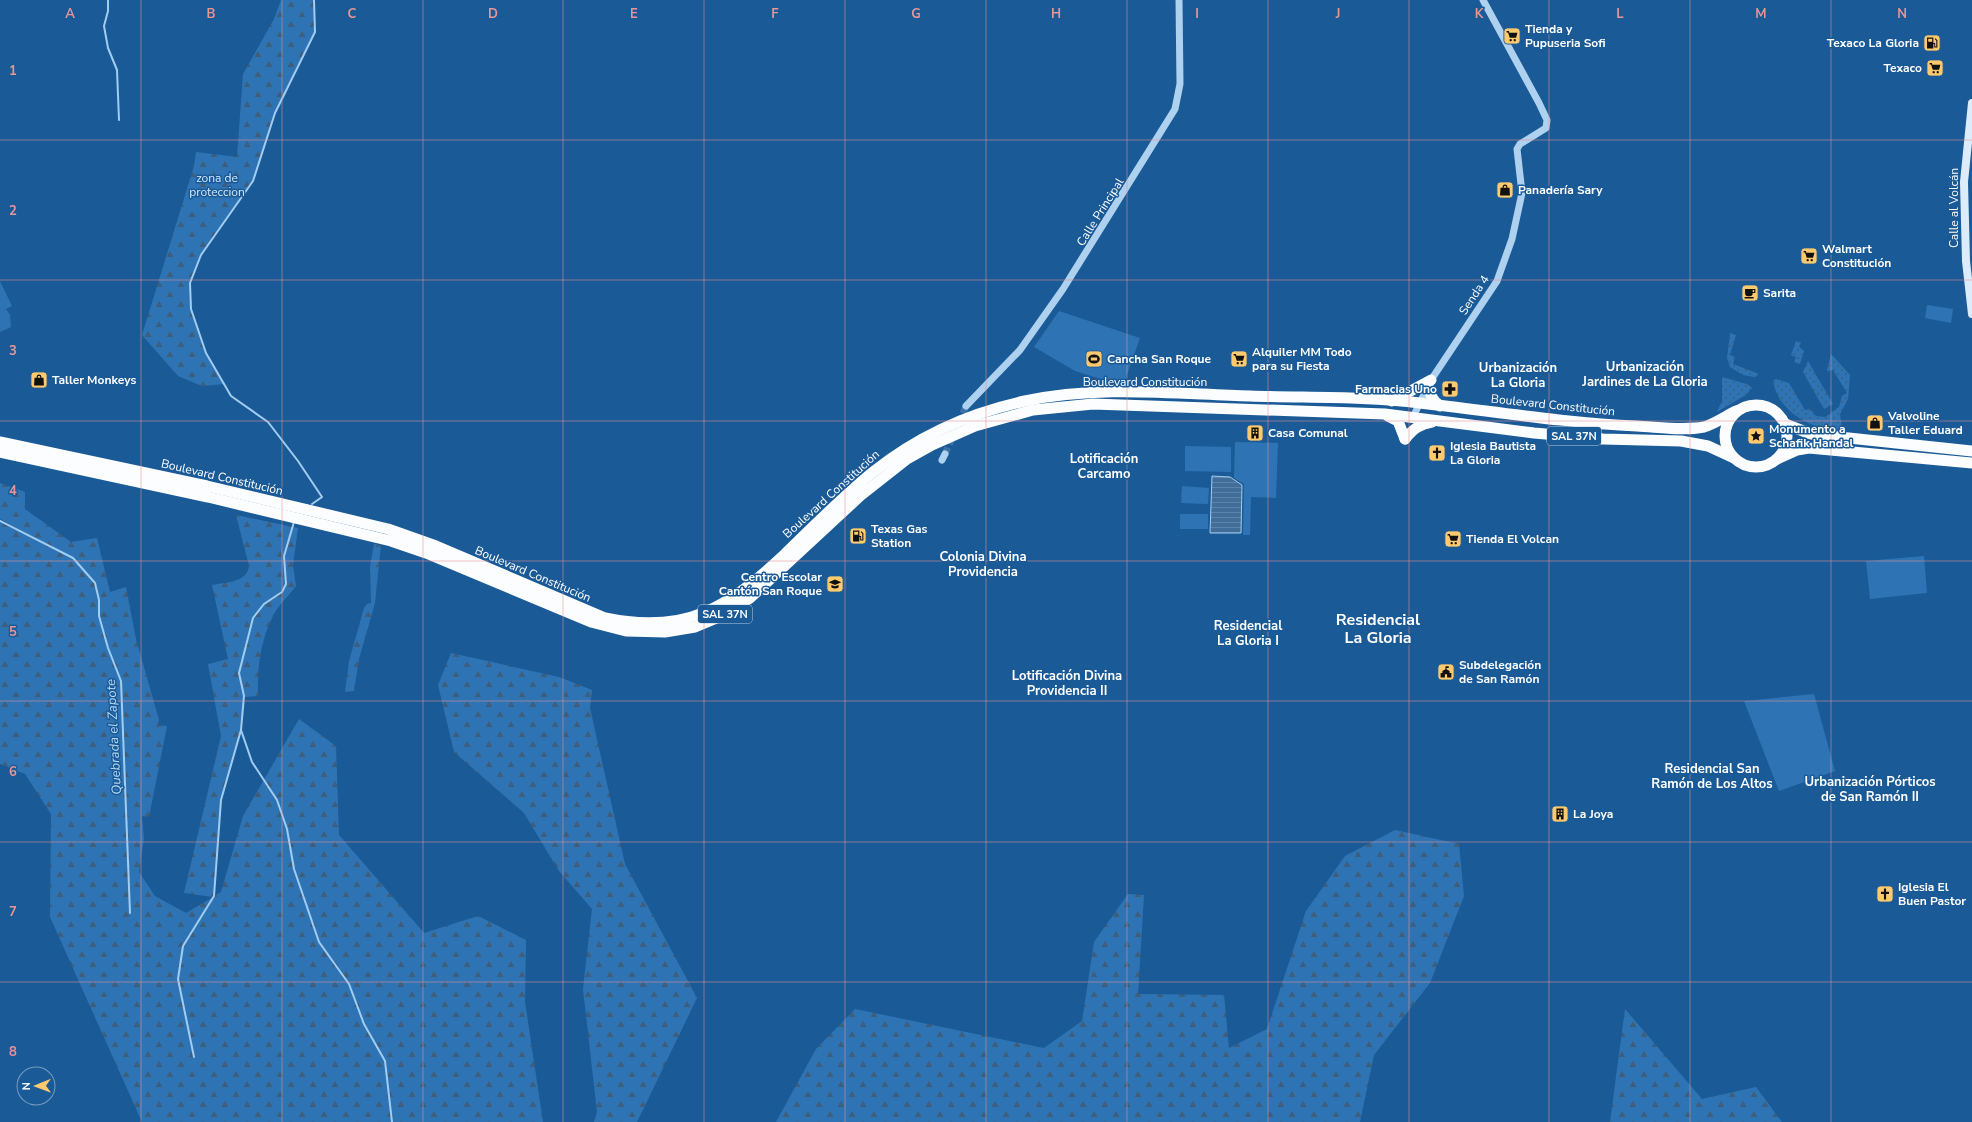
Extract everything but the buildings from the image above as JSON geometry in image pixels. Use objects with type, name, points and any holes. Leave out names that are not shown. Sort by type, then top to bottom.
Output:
[{"type":"highway","points":[[1392,401],[1430,382]]},
{"type":"highway","points":[[1430,382],[1429,392],[1433,400],[1440,406]]},
{"type":"highway","name":"Boulevard Constitución","points":[[0,442],[207,486],[388,529],[436,546],[605,618],[629,622],[656,623],[678,621],[696,616],[732,599],[768,569],[861,482],[908,447],[953,423],[1004,406],[1029,400],[1098,393],[1392,401],[1572,422],[1679,428],[1702,427],[1736,411]]},
{"type":"highway","name":"Boulevard Constitución","points":[[0,452],[142,482],[350,530],[426,553],[600,626],[626,632],[665,632],[695,627],[734,609],[763,587],[855,501],[890,471],[932,445],[975,426],[999,418],[1038,409],[1093,404],[1386,414],[1534,433],[1602,439],[1681,441],[1708,446],[1734,458]]},
{"type":"highway","name":"SAL 37N","points":[[1736,411],[1749,405],[1765,405],[1778,414],[1785,424],[1811,434],[1972,450]]},
{"type":"highway","points":[[1734,458],[1726,446],[1725,432],[1728,422],[1736,411]]},
{"type":"highway","points":[[1386,414],[1398,421],[1405,439],[1419,426],[1438,421]]},
{"type":"highway","points":[[1777,459],[1784,450],[1786,443],[1787,436],[1785,424]]},
{"type":"highway","name":"SAL 37N","points":[[1734,458],[1742,464],[1755,467],[1765,466],[1797,450],[1810,448],[1972,463]]},
{"type":"main road","name":"Calle al Volcán","points":[[1972,103],[1964,182],[1966,261],[1972,314]]},
{"type":"street","name":"Calle Principal","points":[[966,406],[1020,350],[1063,289],[1175,109],[1180,84],[1179,0]]},
{"type":"street","name":"Senda 4","points":[[1413,417],[1430,382],[1498,280],[1512,239],[1522,193],[1517,149],[1520,144],[1546,128],[1547,120],[1483,0]]},
{"type":"green space","name":"zona de proteccion","points":[[281,0],[314,0],[315,32],[275,113],[253,181],[201,255],[190,283],[191,309],[206,353],[224,384],[202,386],[178,376],[142,335],[194,166],[196,152],[237,157],[243,74],[274,19]]},
{"type":"green space","points":[[0,281],[12,306],[6,309],[10,315],[11,327],[0,332]]},
{"type":"green space","points":[[1927,305],[1953,309],[1951,323],[1925,318]]},
{"type":"green space","name":"Cancha San Roque","points":[[1059,311],[1140,338],[1123,386],[1075,371],[1034,347]]},
{"type":"green space","points":[[1730,333],[1736,335],[1730,355],[1735,357],[1733,364],[1759,374],[1755,377],[1743,375],[1730,367],[1727,358]]},
{"type":"green space","points":[[1796,341],[1801,342],[1799,347],[1804,351],[1800,364],[1794,362],[1796,357],[1791,355]]},
{"type":"green space","points":[[1831,354],[1850,375],[1848,399],[1840,414],[1842,429],[1839,431],[1807,422],[1789,410],[1776,392],[1773,381],[1776,379],[1789,383],[1805,410],[1810,409],[1816,416],[1825,417],[1839,407],[1842,396],[1847,393],[1833,370],[1827,371]]},
{"type":"green space","points":[[1808,361],[1833,404],[1824,409],[1803,372]]},
{"type":"green space","points":[[1722,377],[1747,384],[1752,388],[1746,395],[1717,412],[1722,401]]},
{"type":"green space","points":[[1235,442],[1278,443],[1276,498],[1251,497],[1250,535],[1243,535],[1244,484],[1234,478]]},
{"type":"green space","points":[[1185,446],[1231,447],[1231,472],[1185,471]]},
{"type":"green space","points":[[0,483],[25,492],[25,509],[71,542],[97,538],[110,592],[126,587],[136,639],[159,720],[158,725],[167,726],[149,817],[142,816],[144,838],[139,872],[155,896],[186,913],[213,897],[184,893],[221,736],[208,664],[228,659],[212,585],[235,581],[244,576],[247,572],[249,566],[236,515],[298,528],[293,565],[296,586],[280,605],[268,627],[260,656],[258,696],[244,697],[241,730],[221,800],[214,896],[221,892],[243,816],[299,719],[336,746],[339,835],[424,933],[478,916],[526,940],[525,1002],[543,1122],[142,1122],[50,917],[51,814],[25,774],[0,764],[0,522],[73,559],[79,565],[73,558],[0,519]]},
{"type":"green space","points":[[1182,486],[1209,488],[1208,504],[1181,503]]},
{"type":"green space","points":[[1180,514],[1208,514],[1208,529],[1180,529]]},
{"type":"green space","points":[[374,544],[381,545],[375,603],[359,659],[354,691],[345,692],[349,661],[364,608],[367,604],[371,603],[370,566]]},
{"type":"green space","points":[[1924,556],[1927,593],[1870,599],[1866,561]]},
{"type":"green space","points":[[451,653],[559,677],[592,690],[590,708],[625,864],[697,998],[637,1122],[594,1122],[597,1112],[583,989],[592,909],[559,871],[524,813],[454,752],[438,685]]},
{"type":"green space","points":[[1814,694],[1835,771],[1779,791],[1744,701]]},
{"type":"green space","points":[[1395,830],[1459,844],[1464,896],[1430,983],[1374,1055],[1360,1122],[776,1122],[816,1049],[855,1009],[1044,1048],[1082,1021],[1094,942],[1128,894],[1144,895],[1138,994],[1224,995],[1229,1048],[1267,1029],[1306,911],[1345,856]]},
{"type":"green space","points":[[1625,1009],[1702,1099],[1756,1087],[1782,1122],[1610,1122]]},
{"type":"shaded area","points":[[1212,476],[1230,477],[1242,485],[1241,533],[1210,533]]},
{"type":"waterway","points":[[108,0],[108,11],[104,26],[108,48],[117,70],[119,120]]},
{"type":"waterway","points":[[312,504],[322,497],[298,461],[268,422],[231,396],[206,353],[191,309],[190,283],[201,255],[253,181],[275,113],[315,32],[314,0]]},
{"type":"waterway","name":"Quebrada el Zapote","points":[[0,521],[73,558],[95,583],[99,600],[99,616],[108,648],[121,681],[130,913]]},
{"type":"waterway","points":[[194,1057],[178,979],[183,946],[214,896],[221,800],[241,730],[244,696],[239,673],[253,618],[264,604],[282,592],[286,584],[284,556],[294,522]]},
{"type":"waterway","points":[[241,730],[252,762],[277,800],[287,829],[294,869],[319,942],[349,984],[364,1024],[385,1061],[392,1122]]},
{"type":"tunnel","points":[[959,423],[966,406]]},
{"type":"tunnel","points":[[945,454],[953,436]]},
{"type":"place","name":"Tienda y Pupuseria Sofi","points":[[1512,36]]},
{"type":"place","name":"Texaco La Gloria","points":[[1932,43]]},
{"type":"place","name":"Texaco","points":[[1935,68]]},
{"type":"place","name":"Panadería Sary","points":[[1505,190]]},
{"type":"place","name":"Walmart Constitución","points":[[1809,256]]},
{"type":"place","name":"Sarita","points":[[1750,293]]},
{"type":"place","name":"Cancha San Roque","points":[[1094,359]]},
{"type":"place","name":"Alquiler MM Todo para su Fiesta","points":[[1239,359]]},
{"type":"place","name":"Taller Monkeys","points":[[39,380]]},
{"type":"place","name":"Farmacias Uno","points":[[1450,389]]},
{"type":"place","name":"Valvoline Taller Eduard","points":[[1875,423]]},
{"type":"place","name":"Casa Comunal","points":[[1255,433]]},
{"type":"place","name":"Monumento a Schafik Handal","points":[[1756,436]]},
{"type":"place","name":"Iglesia Bautista La Gloria","points":[[1437,453]]},
{"type":"place","name":"Texas Gas Station","points":[[858,536]]},
{"type":"place","name":"Tienda El Volcan","points":[[1453,539]]},
{"type":"place","name":"Centro Escolar Cantón San Roque","points":[[835,584]]},
{"type":"place","name":"Subdelegación de San Ramón","points":[[1446,672]]},
{"type":"place","name":"La Joya","points":[[1560,814]]},
{"type":"place","name":"Iglesia El Buen Pastor","points":[[1885,894]]},
{"type":"district","name":"Urbanización La Gloria","points":[[1518,374]]},
{"type":"district","name":"Urbanización Jardines de La Gloria","points":[[1645,374]]},
{"type":"district","name":"Lotificación Carcamo","points":[[1104,466]]},
{"type":"district","name":"Colonia Divina Providencia","points":[[983,564]]},
{"type":"district","name":"Residencial La Gloria","points":[[1378,628]]},
{"type":"district","name":"Residencial La Gloria I","points":[[1248,632]]},
{"type":"district","name":"Lotificación Divina Providencia II","points":[[1067,682]]},
{"type":"district","name":"Residencial San Ramón de Los Altos","points":[[1712,776]]},
{"type":"district","name":"Urbanización Pórticos de San Ramón II","points":[[1870,788]]}]
